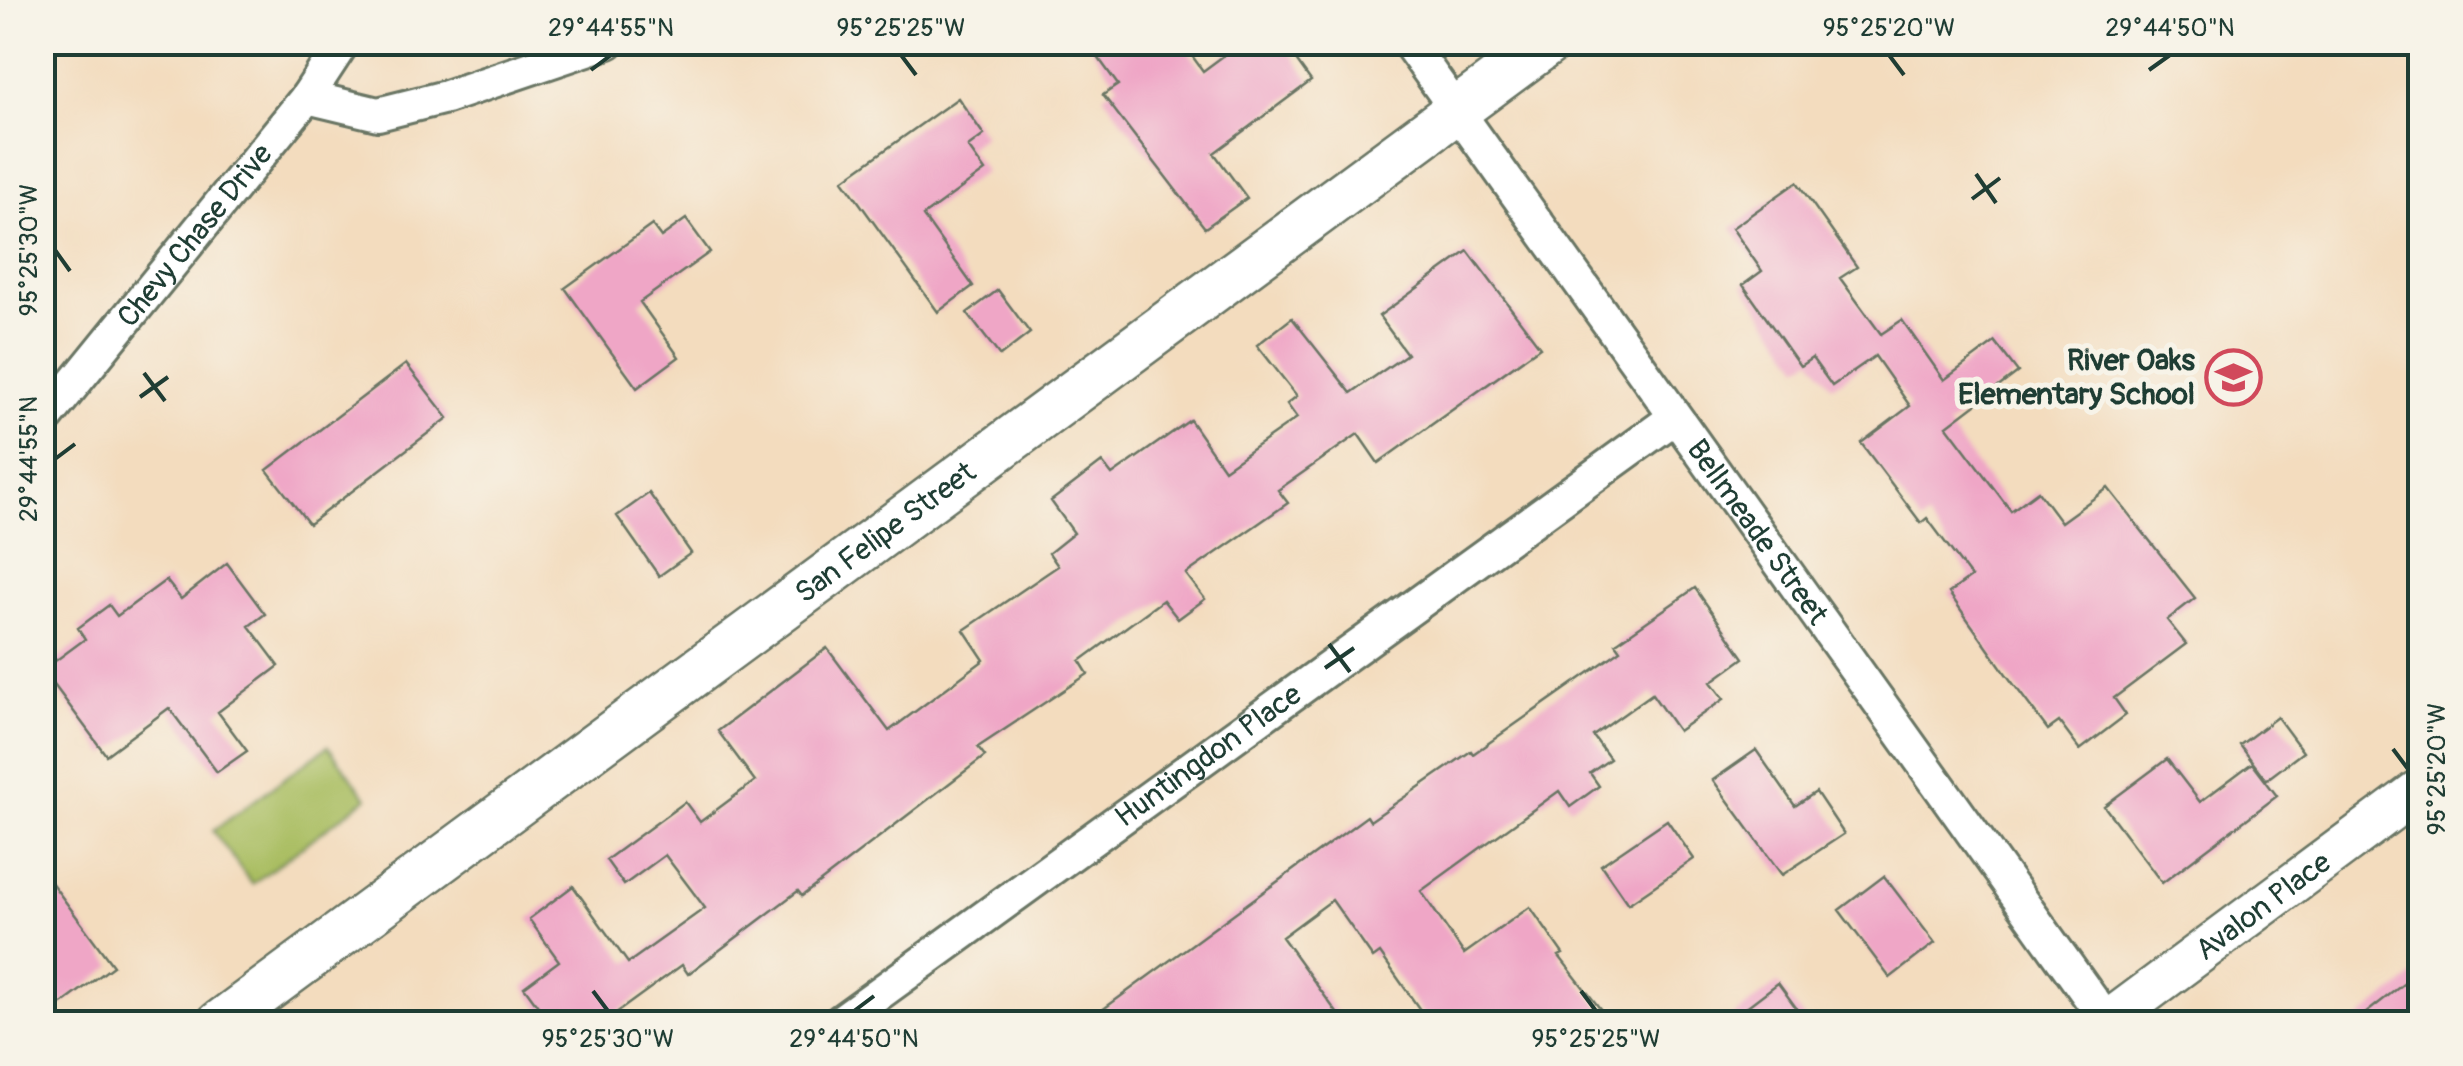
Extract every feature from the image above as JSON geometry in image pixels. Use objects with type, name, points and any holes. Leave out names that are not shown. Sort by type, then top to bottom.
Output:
[{"type":"main road","name":"San Felipe Street","points":[[218,1024],[1549,42]]},
{"type":"street","name":"Chevy Chase Drive","points":[[42,423],[96,363],[307,97],[343,42]]},
{"type":"street","points":[[307,97],[378,114],[608,42]]},
{"type":"street","name":"Bellmeade Street","points":[[1408,42],[2106,1023]]},
{"type":"street","name":"Huntingdon Place","points":[[837,1024],[1674,418]]},
{"type":"street","name":"Avalon Place","points":[[2106,1023],[2420,789]]},
{"type":"green space","points":[[328,746],[367,798],[252,884],[213,831]]},
{"type":"building","points":[[1087,42],[1182,42],[1203,71],[1242,42],[1283,42],[1311,81],[1214,153],[1247,198],[1205,228],[1103,95],[1118,85]]},
{"type":"building","points":[[958,98],[984,135],[968,147],[985,171],[923,216],[973,286],[938,312],[843,180]]},
{"type":"building","points":[[1797,182],[1857,267],[1840,278],[1881,334],[1902,320],[1944,380],[1995,342],[2018,372],[1947,426],[2011,511],[2038,491],[2061,522],[2108,488],[2195,598],[2167,620],[2186,644],[2114,698],[2126,715],[2080,750],[2059,722],[2048,730],[2006,674],[1949,593],[1971,577],[1927,518],[1921,523],[1861,443],[1910,406],[1875,356],[1832,386],[1812,358],[1800,366],[1743,285],[1762,271],[1732,228]]},
{"type":"building","points":[[686,219],[710,252],[640,302],[679,357],[637,388],[565,288],[652,225],[661,237]]},
{"type":"building","points":[[1468,251],[1540,347],[1378,463],[1358,434],[1278,490],[1288,503],[1186,574],[1205,599],[1178,619],[1163,600],[1080,661],[1088,674],[978,747],[985,756],[802,896],[798,891],[688,974],[682,965],[601,1024],[551,1024],[524,987],[559,961],[529,919],[573,886],[628,963],[705,908],[665,855],[624,885],[606,860],[685,802],[700,822],[755,781],[718,731],[827,648],[889,731],[984,660],[964,630],[1058,566],[1049,553],[1074,533],[1051,501],[1102,462],[1112,475],[1190,420],[1224,469],[1297,418],[1287,404],[1297,396],[1257,345],[1292,318],[1351,393],[1407,354],[1379,316]]},
{"type":"building","points":[[998,290],[1030,333],[1000,356],[967,313]]},
{"type":"building","points":[[406,364],[448,418],[309,524],[267,470]]},
{"type":"building","points":[[649,493],[691,553],[659,576],[617,516]]},
{"type":"building","points":[[227,563],[265,614],[249,626],[279,666],[218,712],[247,751],[217,772],[169,708],[106,755],[43,670],[85,639],[78,628],[109,605],[117,616],[166,580],[181,599]]},
{"type":"building","points":[[1695,588],[1744,658],[1711,682],[1724,699],[1678,731],[1652,694],[1593,736],[1610,759],[1590,773],[1599,786],[1570,807],[1559,791],[1421,891],[1464,954],[1530,907],[1563,954],[1559,956],[1612,1024],[1430,1024],[1380,953],[1373,958],[1332,900],[1282,937],[1345,1024],[1083,1024],[1367,816],[1370,821],[1471,751],[1473,754],[1621,650],[1616,643]]},
{"type":"building","points":[[2277,717],[2303,752],[2266,780],[2240,745]]},
{"type":"building","points":[[1756,750],[1795,806],[1816,792],[1844,834],[1782,875],[1713,780]]},
{"type":"building","points":[[2167,759],[2200,802],[2252,763],[2277,796],[2162,883],[2104,806]]},
{"type":"building","points":[[1667,820],[1694,859],[1628,904],[1601,865]]},
{"type":"building","points":[[42,870],[113,966],[58,1007],[42,986]]},
{"type":"building","points":[[1884,876],[1935,943],[1890,978],[1839,910]]},
{"type":"building","points":[[2420,971],[2420,1024],[2352,1024]]},
{"type":"building","points":[[1778,983],[1808,1024],[1724,1024]]},
{"type":"place","name":"River Oaks Elementary School","points":[[2234,377]]}]
